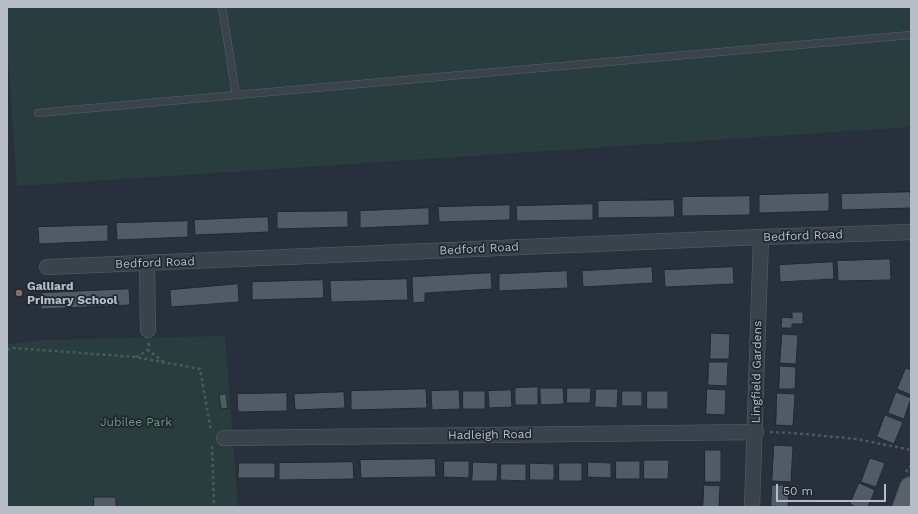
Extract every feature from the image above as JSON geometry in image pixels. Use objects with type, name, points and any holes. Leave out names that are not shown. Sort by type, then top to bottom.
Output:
[{"type":"main road","points":[[904,507],[911,488]]},
{"type":"street","name":"Bedford Road","points":[[47,268],[761,237],[911,232]]},
{"type":"street","name":"Lingfield Gardens","points":[[752,507],[756,432],[761,237]]},
{"type":"street","points":[[147,264],[148,330]]},
{"type":"street","name":"Hadleigh Road","points":[[224,438],[756,432]]},
{"type":"lane","points":[[222,7],[236,95]]},
{"type":"lane","points":[[38,113],[911,35]]},
{"type":"path","points":[[148,330],[150,337],[148,350]]},
{"type":"path","points":[[7,350],[14,348],[135,357],[200,369]]},
{"type":"path","points":[[135,357],[148,350]]},
{"type":"path","points":[[148,350],[165,362]]},
{"type":"path","points":[[756,432],[792,433],[857,439],[911,450]]},
{"type":"green space","points":[[7,7],[911,7],[911,127],[17,186],[7,44]]},
{"type":"green space","name":"Jubilee Park","points":[[225,336],[238,507],[7,507],[7,344],[41,340]]},
{"type":"building","points":[[910,192],[911,208],[842,210],[841,194]]},
{"type":"building","points":[[829,193],[829,211],[759,213],[759,195]]},
{"type":"building","points":[[750,196],[750,215],[682,216],[682,197]]},
{"type":"building","points":[[674,200],[675,217],[598,218],[598,201]]},
{"type":"building","points":[[593,204],[593,220],[517,221],[516,206]]},
{"type":"building","points":[[510,205],[510,220],[439,222],[438,207]]},
{"type":"building","points":[[429,208],[429,225],[360,228],[360,211]]},
{"type":"building","points":[[348,211],[348,227],[277,229],[277,212]]},
{"type":"building","points":[[268,217],[269,232],[195,235],[194,220]]},
{"type":"building","points":[[188,221],[188,237],[117,240],[116,223]]},
{"type":"building","points":[[108,225],[108,241],[39,244],[38,227]]},
{"type":"building","points":[[890,259],[891,280],[838,281],[837,261]]},
{"type":"building","points":[[833,262],[834,279],[780,282],[779,265]]},
{"type":"building","points":[[652,267],[653,283],[583,287],[582,271]]},
{"type":"building","points":[[733,267],[734,284],[665,287],[664,270]]},
{"type":"building","points":[[567,271],[568,288],[499,291],[499,274]]},
{"type":"building","points":[[491,273],[492,289],[425,293],[425,302],[413,303],[412,277]]},
{"type":"building","points":[[407,279],[408,300],[331,302],[330,281]]},
{"type":"building","points":[[323,280],[324,298],[252,300],[252,282]]},
{"type":"building","points":[[238,284],[239,302],[171,307],[170,290]]},
{"type":"building","points":[[129,289],[130,305],[41,309],[41,293]]},
{"type":"building","points":[[792,312],[803,312],[803,324],[792,324],[792,328],[781,328],[782,317],[792,318]]},
{"type":"building","points":[[711,333],[730,334],[729,359],[710,359]]},
{"type":"building","points":[[782,334],[798,335],[796,364],[780,363]]},
{"type":"building","points":[[709,362],[728,362],[727,386],[708,385]]},
{"type":"building","points":[[780,366],[796,367],[795,389],[779,389]]},
{"type":"building","points":[[906,368],[911,370],[911,395],[897,389]]},
{"type":"building","points":[[538,387],[538,405],[515,405],[515,388]]},
{"type":"building","points":[[540,388],[563,388],[564,404],[541,405]]},
{"type":"building","points":[[567,388],[591,388],[590,403],[567,403]]},
{"type":"building","points":[[426,389],[427,408],[351,410],[351,391]]},
{"type":"building","points":[[596,389],[618,389],[617,408],[595,407]]},
{"type":"building","points":[[707,389],[726,390],[725,415],[706,414]]},
{"type":"building","points":[[459,390],[460,409],[432,410],[431,391]]},
{"type":"building","points":[[511,390],[512,407],[489,408],[488,391]]},
{"type":"building","points":[[463,391],[485,391],[485,409],[463,409]]},
{"type":"building","points":[[622,391],[642,391],[642,406],[622,406]]},
{"type":"building","points":[[647,391],[668,391],[668,409],[647,409]]},
{"type":"building","points":[[344,392],[345,408],[295,410],[294,394]]},
{"type":"building","points":[[896,392],[911,398],[904,419],[888,413]]},
{"type":"building","points":[[287,393],[287,411],[238,412],[237,394]]},
{"type":"building","points":[[777,393],[795,394],[793,426],[776,425]]},
{"type":"building","points":[[226,394],[228,408],[221,409],[219,395]]},
{"type":"building","points":[[885,415],[903,422],[894,444],[877,437]]},
{"type":"building","points":[[774,445],[793,446],[791,482],[772,481]]},
{"type":"building","points":[[705,450],[721,450],[721,482],[705,482]]},
{"type":"building","points":[[870,458],[885,463],[876,487],[861,482]]},
{"type":"building","points":[[435,459],[436,477],[361,478],[360,460]]},
{"type":"building","points":[[644,460],[669,460],[668,479],[644,479]]},
{"type":"building","points":[[444,461],[469,461],[469,478],[444,477]]},
{"type":"building","points":[[616,461],[640,461],[640,479],[616,479]]},
{"type":"building","points":[[353,462],[354,479],[279,480],[279,463]]},
{"type":"building","points":[[473,462],[498,463],[497,481],[472,481]]},
{"type":"building","points":[[588,462],[611,463],[611,478],[588,477]]},
{"type":"building","points":[[239,463],[275,463],[275,478],[238,478]]},
{"type":"building","points":[[530,463],[554,464],[554,480],[530,480]]},
{"type":"building","points":[[559,463],[582,463],[582,481],[559,481]]},
{"type":"building","points":[[501,464],[526,464],[526,481],[501,480]]},
{"type":"building","points":[[859,483],[875,490],[868,507],[856,507],[850,504]]},
{"type":"building","points":[[704,485],[720,486],[719,507],[703,507]]},
{"type":"building","points":[[772,485],[789,485],[788,507],[771,506]]},
{"type":"building","points":[[94,497],[116,497],[116,507],[94,507]]},
{"type":"place","name":"Galliard Primary School","points":[[19,293]]}]
